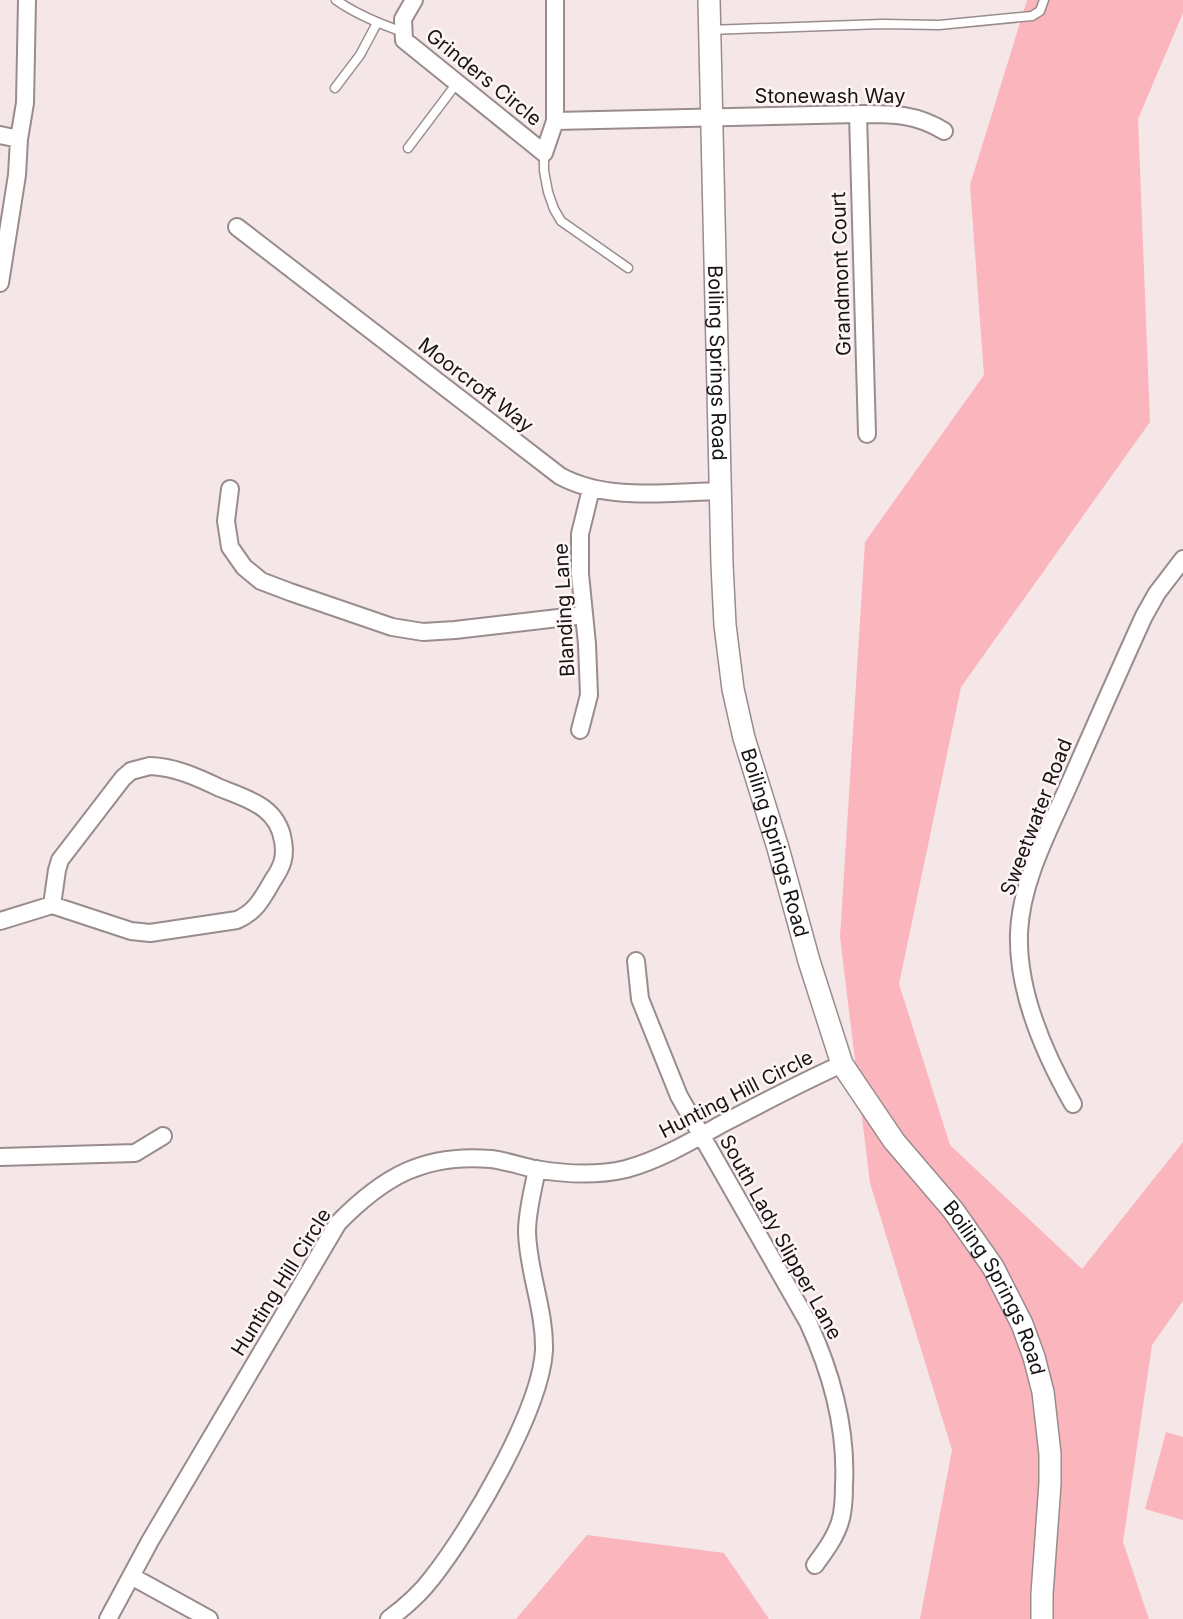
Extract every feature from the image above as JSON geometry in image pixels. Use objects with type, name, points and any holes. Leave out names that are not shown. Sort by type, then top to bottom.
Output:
[{"type":"street","points":[[0,283],[16,184],[26,85],[27,0]]},
{"type":"street","name":"Grinders Circle","points":[[414,0],[403,19],[404,40],[544,153],[555,121],[555,0]]},
{"type":"street","name":"Boiling Springs Road","points":[[709,0],[725,625],[733,689],[744,738],[778,849],[808,961],[842,1064],[894,1141],[972,1236],[993,1267],[1022,1324],[1034,1357],[1043,1392],[1050,1454],[1042,1619]]},
{"type":"street","name":"Grandmont Court","points":[[858,114],[867,434]]},
{"type":"street","name":"Stonewash Way","points":[[712,118],[905,115],[928,121],[944,131]]},
{"type":"street","name":"Grinders Circle","points":[[555,121],[712,118]]},
{"type":"street","points":[[0,135],[19,139]]},
{"type":"street","name":"Moorcroft Way","points":[[237,226],[560,476],[591,489],[632,493],[721,491]]},
{"type":"street","points":[[230,489],[226,521],[230,547],[244,567],[261,581],[290,592],[392,627],[423,632],[584,615]]},
{"type":"street","name":"Blanding Lane","points":[[580,730],[589,695],[580,574],[580,534],[591,489]]},
{"type":"street","name":"Sweetwater Road","points":[[1073,1104],[1061,1083],[1038,1029],[1025,987],[1020,960],[1019,934],[1022,906],[1028,882],[1054,819],[1139,627],[1157,593],[1183,559]]},
{"type":"street","points":[[0,921],[52,905],[131,931],[150,933],[237,920],[252,912],[258,905],[281,867],[285,850],[282,832],[273,816],[259,804],[172,768],[150,766],[139,768],[118,783],[60,860],[52,905]]},
{"type":"street","name":"South Lady Slipper Lane","points":[[636,961],[640,999],[679,1096],[808,1322],[835,1392],[844,1445],[843,1504],[840,1522],[833,1539],[815,1565]]},
{"type":"street","name":"Hunting Hill Circle","points":[[108,1619],[338,1222],[360,1200],[390,1178],[410,1169],[462,1159],[492,1160],[537,1169],[589,1173],[623,1169],[657,1158],[800,1083],[842,1064]]},
{"type":"street","points":[[0,1157],[135,1153],[163,1136]]},
{"type":"street","points":[[389,1619],[416,1597],[431,1580],[486,1496],[514,1440],[539,1380],[543,1355],[543,1326],[527,1232],[537,1169]]},
{"type":"street","points":[[131,1576],[208,1619]]},
{"type":"lane","points":[[336,0],[378,23],[403,32]]},
{"type":"lane","points":[[709,30],[948,24],[1032,16],[1040,11],[1044,0]]},
{"type":"lane","points":[[335,88],[360,55],[378,23]]},
{"type":"lane","points":[[408,148],[457,82]]},
{"type":"lane","points":[[544,153],[543,171],[548,192],[561,221],[628,268]]},
{"type":"shaded area","points":[[1027,0],[1183,0],[1183,13],[1138,119],[1150,422],[961,687],[899,984],[950,1145],[1082,1269],[1183,1142],[1183,1301],[1152,1345],[1123,1542],[1149,1619],[920,1619],[952,1450],[870,1183],[840,937],[865,542],[984,375],[970,185]]},
{"type":"shaded area","points":[[1166,1432],[1183,1437],[1183,1520],[1145,1509]]},
{"type":"shaded area","points":[[587,1535],[724,1553],[769,1619],[516,1619]]}]
